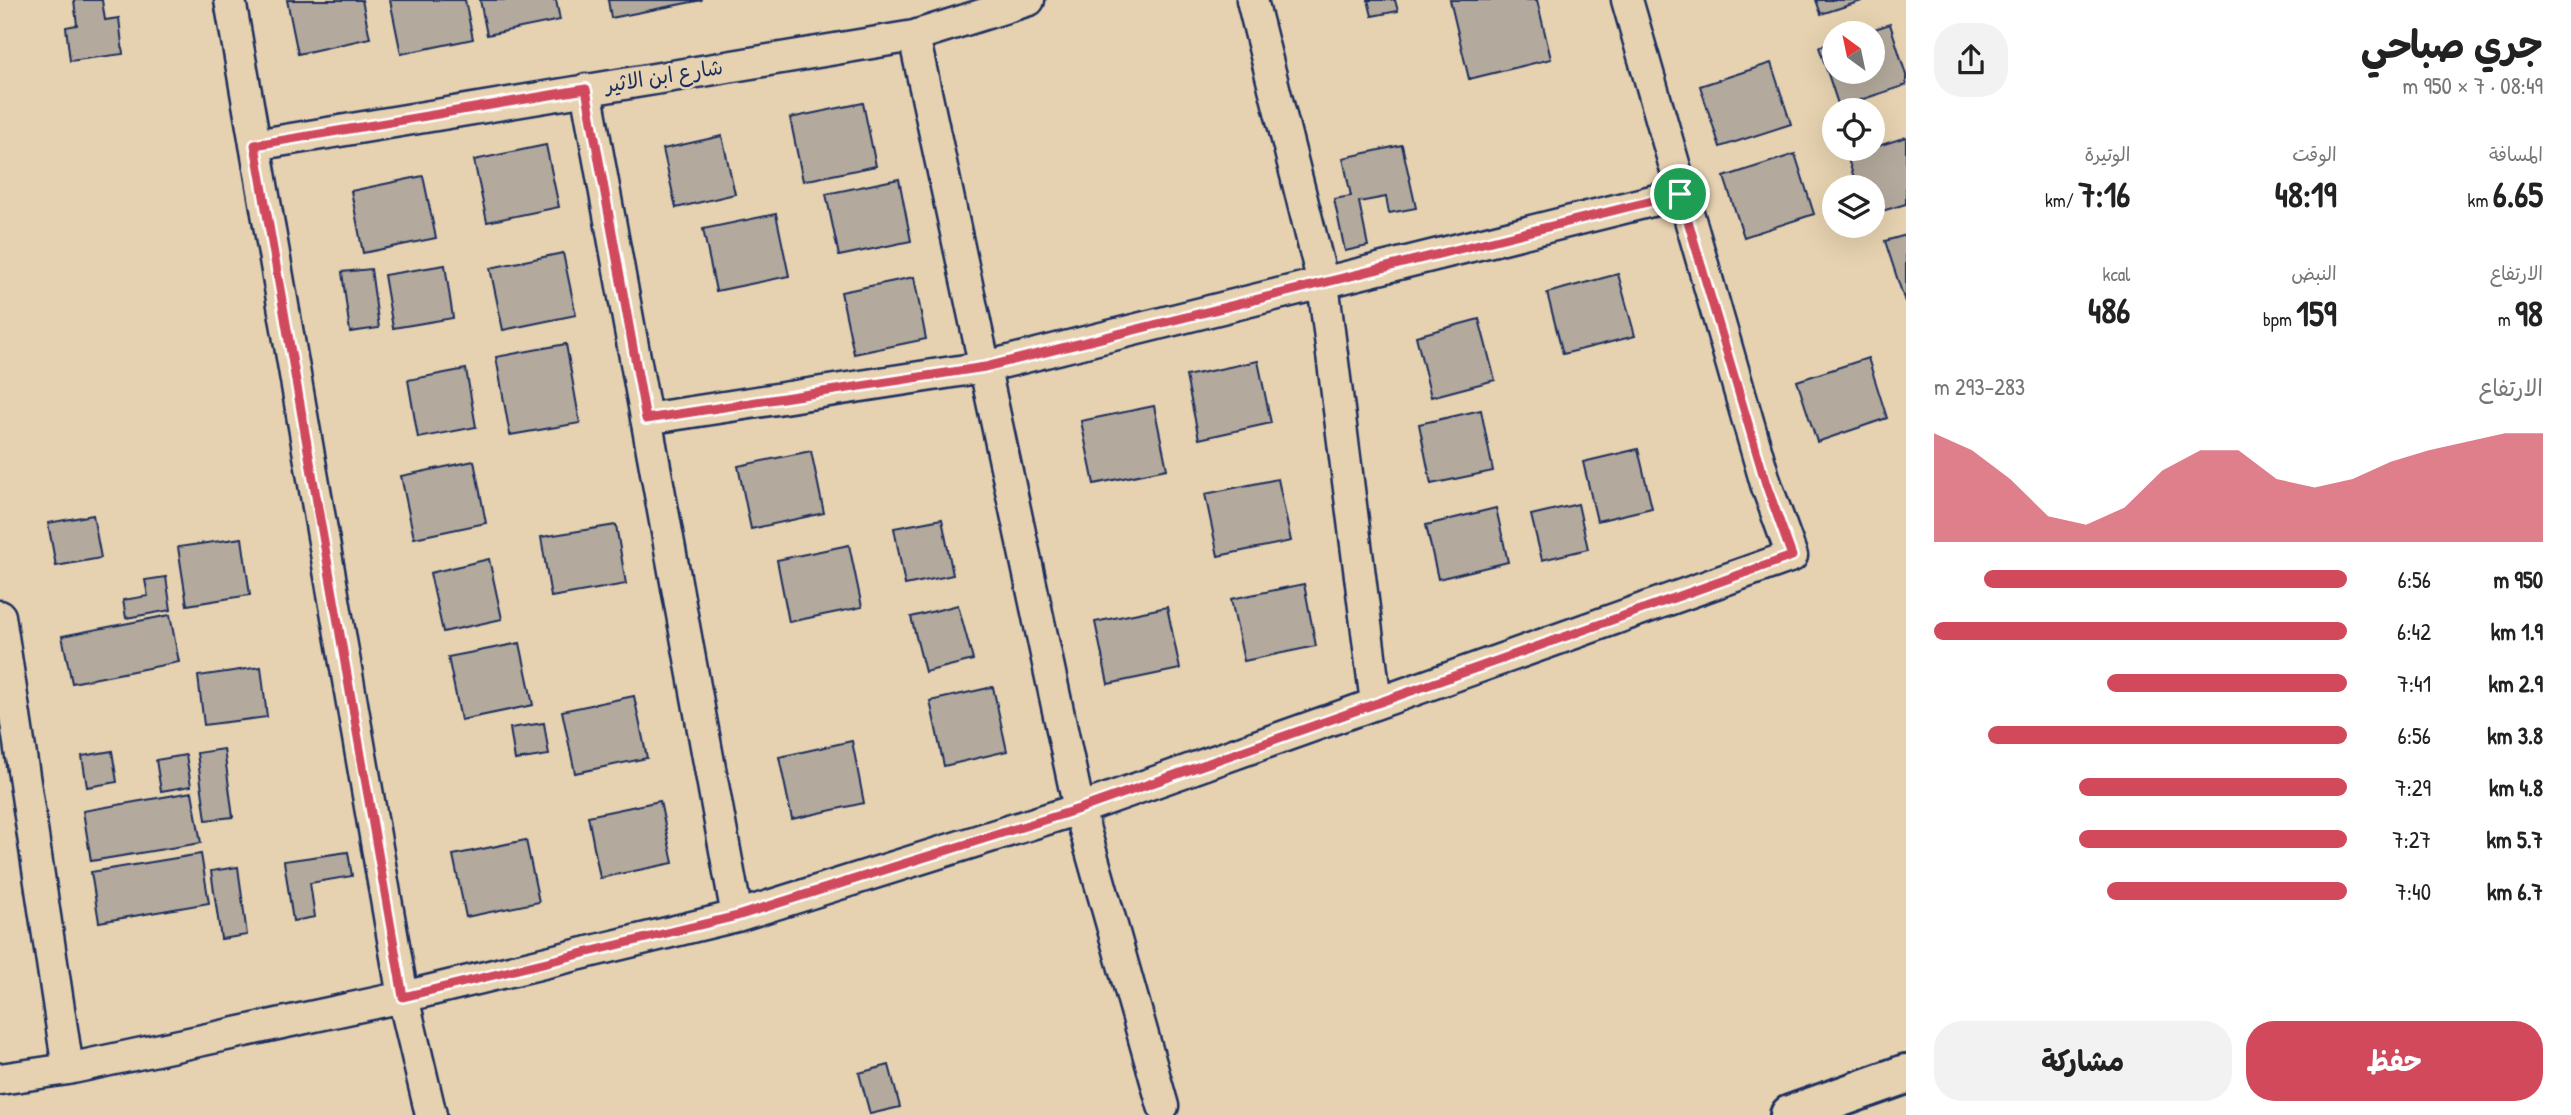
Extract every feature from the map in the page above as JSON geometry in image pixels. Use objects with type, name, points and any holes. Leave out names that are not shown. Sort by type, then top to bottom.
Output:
[{"type":"highway","points":[[1790,1115],[1906,1074]]},
{"type":"street","points":[[230,0],[403,997],[431,1115]]},
{"type":"street","name":"شارع ابن الاثير","points":[[255,145],[914,36],[1029,0]]},
{"type":"street","points":[[1252,0],[1323,283],[1377,703]]},
{"type":"street","points":[[0,1079],[68,1069],[403,997],[737,916],[1079,809],[1792,556],[1766,484],[1680,194],[1627,0]]},
{"type":"street","points":[[914,36],[1079,809],[1163,1105]]},
{"type":"street","points":[[586,89],[737,916]]},
{"type":"street","points":[[646,419],[985,367],[1680,194]]},
{"type":"street","points":[[0,616],[68,1069]]},
{"type":"building","points":[[74,0],[102,0],[105,20],[119,18],[123,54],[70,61],[66,27],[77,25]]},
{"type":"building","points":[[287,0],[362,0],[370,38],[298,54]]},
{"type":"building","points":[[390,0],[465,0],[473,39],[401,54]]},
{"type":"building","points":[[480,0],[556,0],[560,20],[487,35]]},
{"type":"building","points":[[608,0],[702,0],[611,18]]},
{"type":"building","points":[[1368,0],[1395,0],[1398,11],[1372,16]]},
{"type":"building","points":[[1450,0],[1537,0],[1551,59],[1469,79]]},
{"type":"building","points":[[1816,0],[1865,0],[1821,14]]},
{"type":"building","points":[[1890,24],[1906,75],[1906,85],[1866,98],[1836,98],[1831,84],[1885,84],[1885,26]]},
{"type":"building","points":[[1771,63],[1791,124],[1720,147],[1700,86]]},
{"type":"building","points":[[863,103],[876,166],[803,181],[790,118]]},
{"type":"building","points":[[722,136],[735,194],[676,208],[663,149]]},
{"type":"building","points":[[1906,137],[1906,204],[1885,210],[1885,175],[1853,175],[1849,161],[1885,161],[1885,144]]},
{"type":"building","points":[[546,145],[559,207],[487,222],[474,160]]},
{"type":"building","points":[[1402,145],[1416,208],[1389,213],[1386,197],[1359,202],[1368,246],[1345,251],[1334,199],[1351,196],[1343,158]]},
{"type":"building","points":[[1795,154],[1814,214],[1744,237],[1724,177]]},
{"type":"building","points":[[423,176],[436,238],[363,253],[351,191]]},
{"type":"building","points":[[899,179],[911,241],[839,256],[826,194]]},
{"type":"building","points":[[776,214],[789,276],[716,291],[703,229]]},
{"type":"building","points":[[1906,235],[1906,302],[1905,302],[1885,241]]},
{"type":"building","points":[[563,253],[576,315],[503,330],[490,268]]},
{"type":"building","points":[[445,265],[453,318],[393,328],[384,275]]},
{"type":"building","points":[[371,269],[379,328],[350,332],[342,272]]},
{"type":"building","points":[[1618,274],[1635,336],[1563,354],[1547,293]]},
{"type":"building","points":[[914,277],[926,339],[854,354],[841,292]]},
{"type":"building","points":[[1479,319],[1495,380],[1431,397],[1416,336]]},
{"type":"building","points":[[566,344],[580,423],[510,435],[496,357]]},
{"type":"building","points":[[1868,358],[1887,418],[1817,442],[1797,381]]},
{"type":"building","points":[[1258,361],[1271,423],[1199,439],[1186,376]]},
{"type":"building","points":[[466,369],[476,427],[418,438],[408,380]]},
{"type":"building","points":[[1154,406],[1167,469],[1094,484],[1081,421]]},
{"type":"building","points":[[1481,410],[1493,471],[1431,484],[1419,424]]},
{"type":"building","points":[[1638,449],[1652,508],[1597,521],[1583,462]]},
{"type":"building","points":[[811,451],[824,513],[751,529],[738,466]]},
{"type":"building","points":[[474,461],[486,523],[414,538],[401,476]]},
{"type":"building","points":[[1278,479],[1291,541],[1218,556],[1205,494]]},
{"type":"building","points":[[1578,504],[1588,549],[1542,560],[1531,515]]},
{"type":"building","points":[[1496,508],[1508,562],[1438,579],[1426,525]]},
{"type":"building","points":[[93,515],[101,558],[56,566],[48,523]]},
{"type":"building","points":[[942,519],[953,575],[905,585],[894,528]]},
{"type":"building","points":[[616,525],[626,584],[551,597],[541,537]]},
{"type":"building","points":[[242,538],[250,595],[187,605],[178,547]]},
{"type":"building","points":[[849,545],[862,607],[789,622],[777,560]]},
{"type":"building","points":[[489,559],[502,619],[443,632],[430,573]]},
{"type":"building","points":[[166,577],[171,610],[126,618],[123,600],[148,596],[145,580]]},
{"type":"building","points":[[1304,584],[1316,646],[1244,661],[1231,599]]},
{"type":"building","points":[[958,605],[973,660],[925,672],[911,617]]},
{"type":"building","points":[[1167,607],[1180,669],[1108,684],[1095,622]]},
{"type":"building","points":[[170,615],[179,662],[72,683],[62,636]]},
{"type":"building","points":[[520,643],[533,705],[461,720],[448,657]]},
{"type":"building","points":[[261,667],[267,717],[204,725],[198,676]]},
{"type":"building","points":[[993,687],[1007,751],[944,766],[930,701]]},
{"type":"building","points":[[634,696],[647,758],[575,773],[562,711]]},
{"type":"building","points":[[544,723],[549,755],[515,760],[510,728]]},
{"type":"building","points":[[852,741],[864,803],[792,819],[779,757]]},
{"type":"building","points":[[224,749],[233,817],[206,820],[197,753]]},
{"type":"building","points":[[112,751],[117,782],[87,787],[82,756]]},
{"type":"building","points":[[186,755],[191,786],[161,791],[156,760]]},
{"type":"building","points":[[192,792],[201,843],[91,861],[83,811]]},
{"type":"building","points":[[660,801],[673,863],[600,878],[588,816]]},
{"type":"building","points":[[526,840],[539,902],[466,917],[453,855]]},
{"type":"building","points":[[348,852],[352,876],[310,883],[315,917],[293,921],[284,861]]},
{"type":"building","points":[[201,854],[209,903],[99,922],[91,872]]},
{"type":"building","points":[[238,867],[247,935],[221,939],[211,871]]},
{"type":"building","points":[[889,1065],[900,1107],[870,1114],[859,1073]]},
{"type":"route","points":[[586,89],[646,419],[985,367],[1680,194],[1766,484],[1792,556],[1079,809],[737,916],[403,997],[255,145],[586,89]]}]
